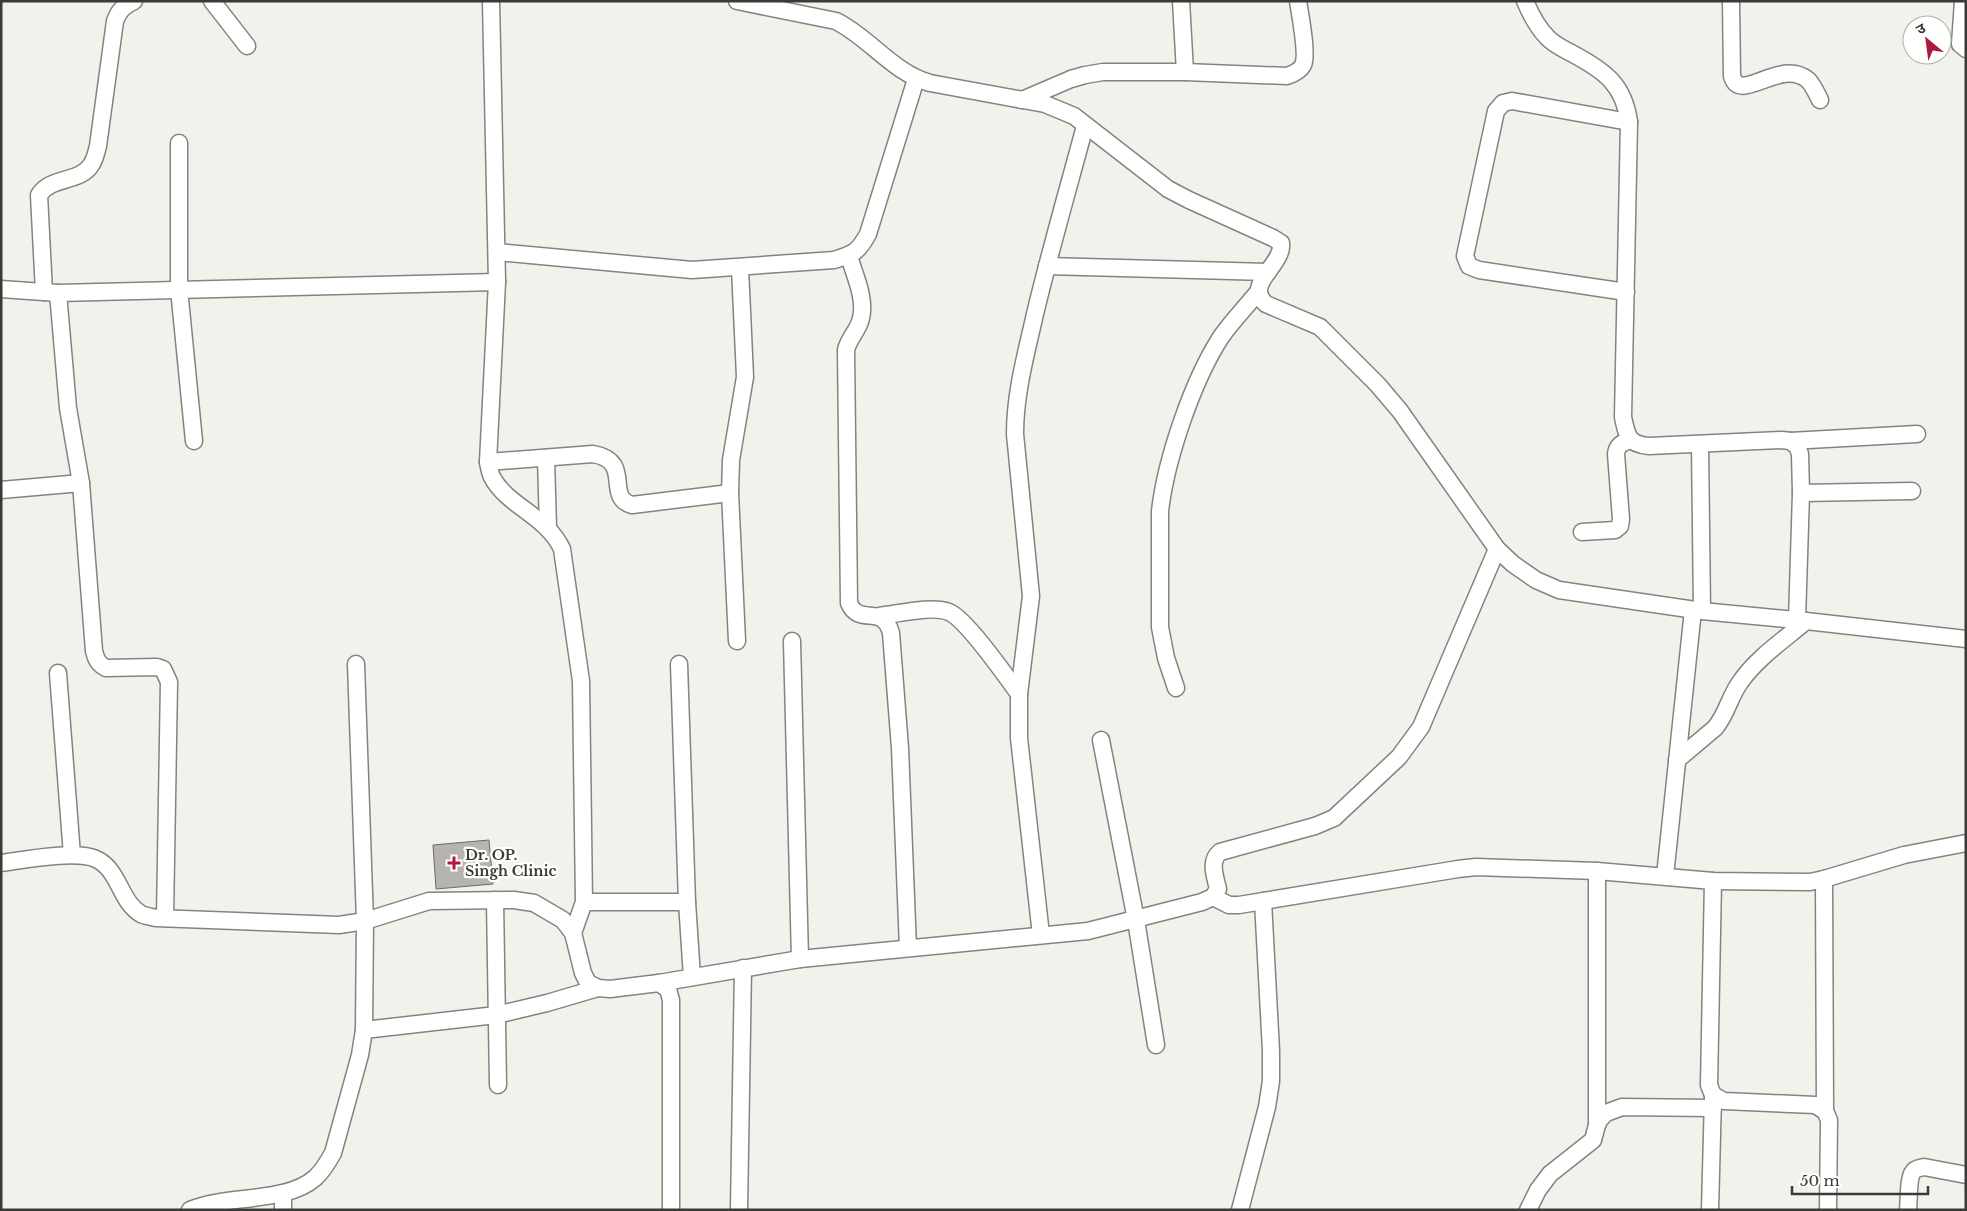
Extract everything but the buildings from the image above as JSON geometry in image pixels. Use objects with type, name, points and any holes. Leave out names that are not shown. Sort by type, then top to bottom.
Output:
[{"type":"street","points":[[212,1],[247,46]]},
{"type":"street","points":[[491,1],[497,282],[488,462],[492,477],[502,490],[548,528],[562,549],[581,681],[584,902],[573,933]]},
{"type":"street","points":[[737,1],[836,21],[848,27],[905,73],[916,79],[1057,108],[1074,116],[1168,188],[1189,200],[1281,243],[1282,250],[1259,284],[1258,292],[1261,299],[1266,304],[1320,327],[1378,385],[1400,411],[1497,549],[1513,564],[1536,580],[1559,590],[1697,610],[1966,639]]},
{"type":"street","points":[[1181,1],[1185,72]]},
{"type":"street","points":[[1022,100],[1085,75],[1103,72],[1185,72],[1287,76],[1297,72],[1303,65],[1305,55],[1298,1]]},
{"type":"street","points":[[1525,1],[1531,16],[1548,38],[1594,65],[1617,87],[1626,104],[1629,122],[1623,417],[1630,440],[1638,445],[1649,446],[1916,434]]},
{"type":"street","points":[[1731,1],[1732,76],[1734,83],[1739,87],[1746,86],[1779,74],[1789,73],[1808,80],[1820,100]]},
{"type":"street","points":[[1963,1],[1959,37],[1960,44],[1966,49]]},
{"type":"street","points":[[128,2],[118,12],[114,21],[98,146],[92,165],[80,174],[49,185],[40,195],[51,292],[81,483],[96,660],[106,668],[157,667],[163,670],[169,682],[165,918]]},
{"type":"street","points":[[496,252],[671,269],[714,270],[834,260],[849,256],[859,250],[868,234],[916,79]]},
{"type":"street","points":[[1626,292],[1480,270],[1469,266],[1465,256],[1496,111],[1503,103],[1512,101],[1629,122]]},
{"type":"street","points":[[1041,935],[1019,738],[1019,694],[1031,596],[1015,434],[1015,411],[1018,388],[1046,266],[1085,126]]},
{"type":"street","points":[[179,143],[179,289],[194,441]]},
{"type":"street","points":[[849,256],[862,307],[862,316],[848,341],[846,350],[849,603],[852,610],[857,614],[879,616],[935,610],[949,612],[965,626],[1019,694]]},
{"type":"street","points":[[1046,266],[1268,272]]},
{"type":"street","points":[[737,641],[730,493],[731,460],[745,377],[740,268]]},
{"type":"street","points":[[1,289],[51,292],[497,282]]},
{"type":"street","points":[[1176,688],[1166,658],[1160,627],[1160,511],[1162,492],[1180,431],[1208,358],[1223,335],[1258,292]]},
{"type":"street","points":[[1582,532],[1615,530],[1620,526],[1616,454],[1617,448],[1621,444],[1630,440]]},
{"type":"street","points":[[1677,760],[1711,734],[1720,722],[1740,682],[1802,620],[1800,454],[1797,446],[1790,441]]},
{"type":"street","points":[[1665,876],[1677,760],[1697,610],[1700,444]]},
{"type":"street","points":[[488,462],[593,454],[603,456],[611,460],[616,469],[620,497],[624,503],[632,505],[730,493]]},
{"type":"street","points":[[546,458],[548,528]]},
{"type":"street","points":[[1,490],[81,483]]},
{"type":"street","points":[[1801,493],[1912,491]]},
{"type":"street","points":[[364,1030],[496,1015],[598,988],[610,989],[659,983],[800,959],[1088,931],[1202,902],[1213,897],[1218,889],[1213,864],[1215,856],[1220,852],[1315,826],[1334,818],[1412,742],[1422,727],[1497,549]]},
{"type":"street","points":[[879,616],[889,626],[891,642],[900,748],[908,948]]},
{"type":"street","points":[[792,641],[800,959]]},
{"type":"street","points":[[190,1210],[213,1202],[282,1193],[301,1187],[315,1178],[326,1166],[333,1153],[360,1055],[364,1030],[365,921],[356,664]]},
{"type":"street","points":[[679,664],[692,977]]},
{"type":"street","points":[[58,673],[72,855]]},
{"type":"street","points":[[1101,740],[1136,920],[1156,1045]]},
{"type":"street","points":[[1213,897],[1228,905],[1458,869],[1495,868],[1597,871],[1713,880],[1795,882],[1824,879],[1904,855],[1966,843]]},
{"type":"street","points":[[1,863],[72,855],[85,855],[97,859],[109,868],[133,907],[142,915],[165,918],[339,925],[365,921],[429,901],[495,900],[534,903],[563,920],[573,933],[583,973],[588,983],[598,988]]},
{"type":"street","points":[[1528,1210],[1538,1190],[1550,1174],[1593,1140],[1597,1125],[1597,871]]},
{"type":"street","points":[[1824,879],[1825,1111],[1830,1120],[1828,1210]]},
{"type":"street","points":[[1710,1210],[1713,1102],[1710,1085],[1713,880]]},
{"type":"street","points":[[495,900],[498,1085]]},
{"type":"street","points":[[1240,1210],[1267,1107],[1271,1081],[1262,901]]},
{"type":"street","points":[[584,902],[688,902]]},
{"type":"street","points":[[738,1210],[743,968]]},
{"type":"street","points":[[659,983],[668,990],[671,1000],[671,1210]]},
{"type":"street","points":[[1597,1125],[1606,1113],[1622,1107],[1724,1101],[1815,1105],[1825,1111]]},
{"type":"street","points":[[1908,1210],[1913,1171],[1918,1168],[1924,1168],[1966,1175]]},
{"type":"street","points":[[282,1193],[283,1210]]},
{"type":"place","name":"Dr. OP. Singh Clinic","points":[[454,863]]}]
